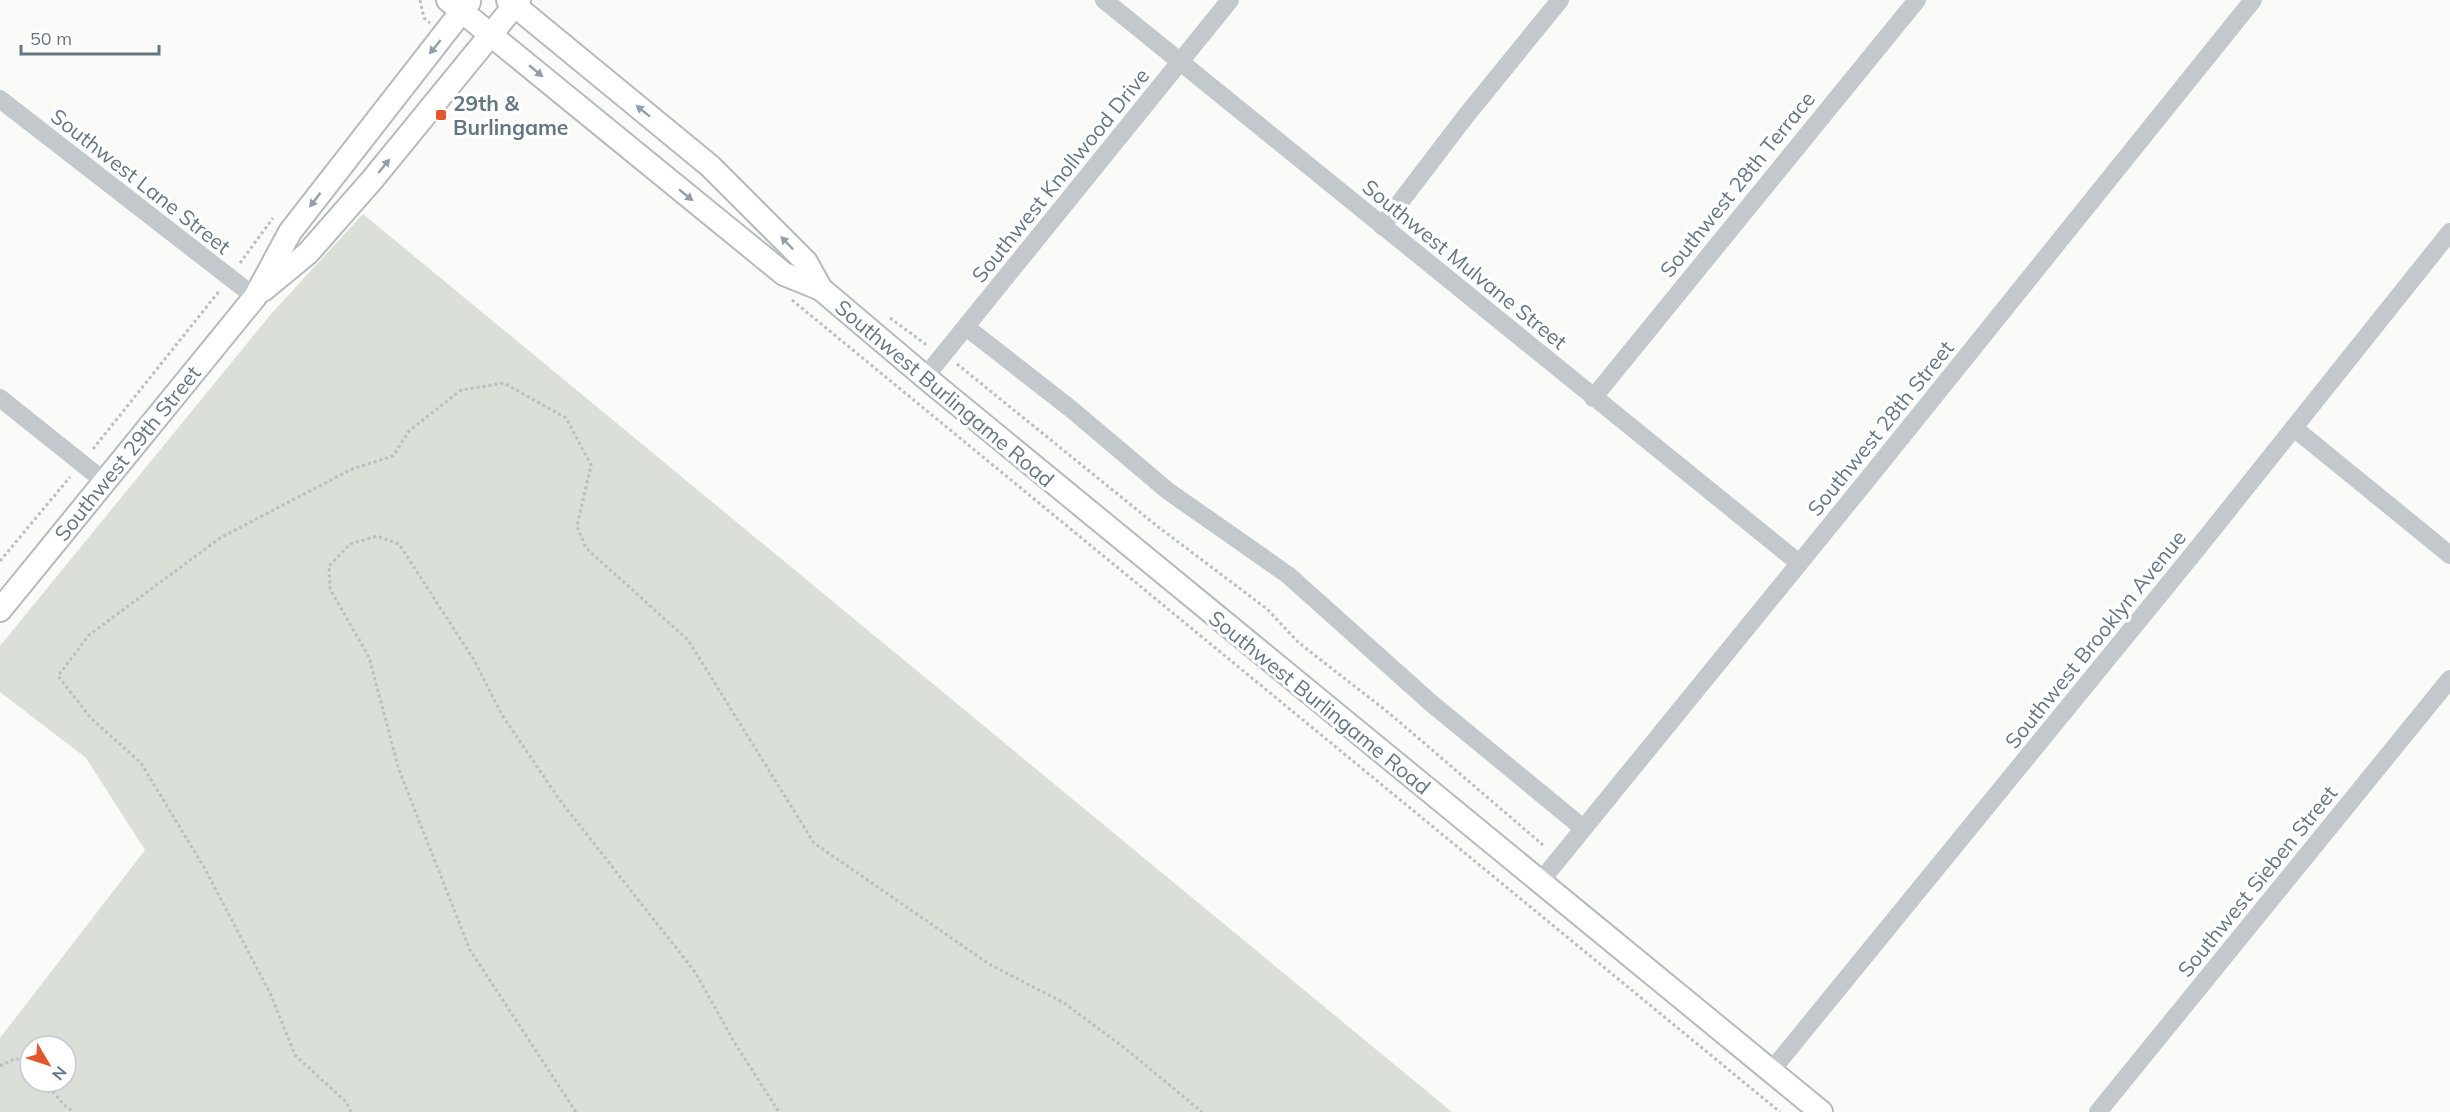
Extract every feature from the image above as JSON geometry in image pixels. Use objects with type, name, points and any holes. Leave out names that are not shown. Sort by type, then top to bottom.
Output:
[{"type":"main road","name":"Southwest 29th Street","points":[[255,297],[308,254],[372,180],[490,34],[513,2]]},
{"type":"main road","name":"Southwest Burlingame Road","points":[[513,2],[710,166],[806,262],[821,289]]},
{"type":"main road","name":"Southwest 29th Street","points":[[0,610],[255,297],[290,232],[353,148],[444,35],[460,4]]},
{"type":"main road","name":"Southwest Burlingame Road","points":[[460,4],[490,34],[784,274],[821,289],[925,377],[1821,1112]]},
{"type":"street","name":"Southwest Mulvane Street","points":[[1104,0],[1799,563]]},
{"type":"street","name":"Southwest Knollwood Drive","points":[[925,377],[1230,0]]},
{"type":"street","points":[[1382,226],[1465,117],[1560,0]]},
{"type":"street","name":"Southwest 28th Terrace","points":[[1593,398],[1917,0]]},
{"type":"street","name":"Southwest 28th Street","points":[[1540,882],[2253,0]]},
{"type":"street","name":"Southwest Lane Street","points":[[0,99],[255,297]]},
{"type":"street","name":"Southwest Brooklyn Avenue","points":[[1771,1071],[2294,428],[2450,232]]},
{"type":"street","points":[[966,327],[1071,409],[1168,491],[1288,575],[1431,703],[1583,828]]},
{"type":"street","points":[[0,398],[104,481]]},
{"type":"street","points":[[2294,428],[2450,555]]},
{"type":"street","name":"Southwest Sieben Street","points":[[2098,1112],[2450,679]]},
{"type":"path","points":[[420,0],[424,18],[444,35]]},
{"type":"path","points":[[0,561],[229,278],[274,218]]},
{"type":"path","points":[[787,296],[1780,1112]]},
{"type":"path","points":[[887,316],[915,338],[965,368],[1157,526],[1267,609],[1299,643],[1389,713],[1543,845]]},
{"type":"path","points":[[351,1112],[346,1102],[295,1055],[272,995],[205,869],[141,764],[91,718],[58,676],[89,635],[220,538],[352,469],[393,456],[409,431],[460,390],[504,383],[566,418],[591,465],[578,526],[586,548],[688,640],[814,843],[988,964],[1064,1003],[1202,1112]]},
{"type":"path","points":[[576,1112],[470,950],[399,770],[369,657],[330,589],[328,566],[350,544],[377,536],[399,544],[474,660],[502,715],[559,799],[695,972],[736,1045],[779,1112]]},
{"type":"path","points":[[0,1066],[16,1058],[18,1060]]},
{"type":"path","points":[[55,1094],[74,1112]]},
{"type":"shaded area","points":[[363,214],[1452,1112],[0,1112],[0,1038],[145,850],[86,758],[0,692],[0,646],[271,314]]},
{"type":"place","name":"29th & Burlingame","points":[[441,115]]}]
